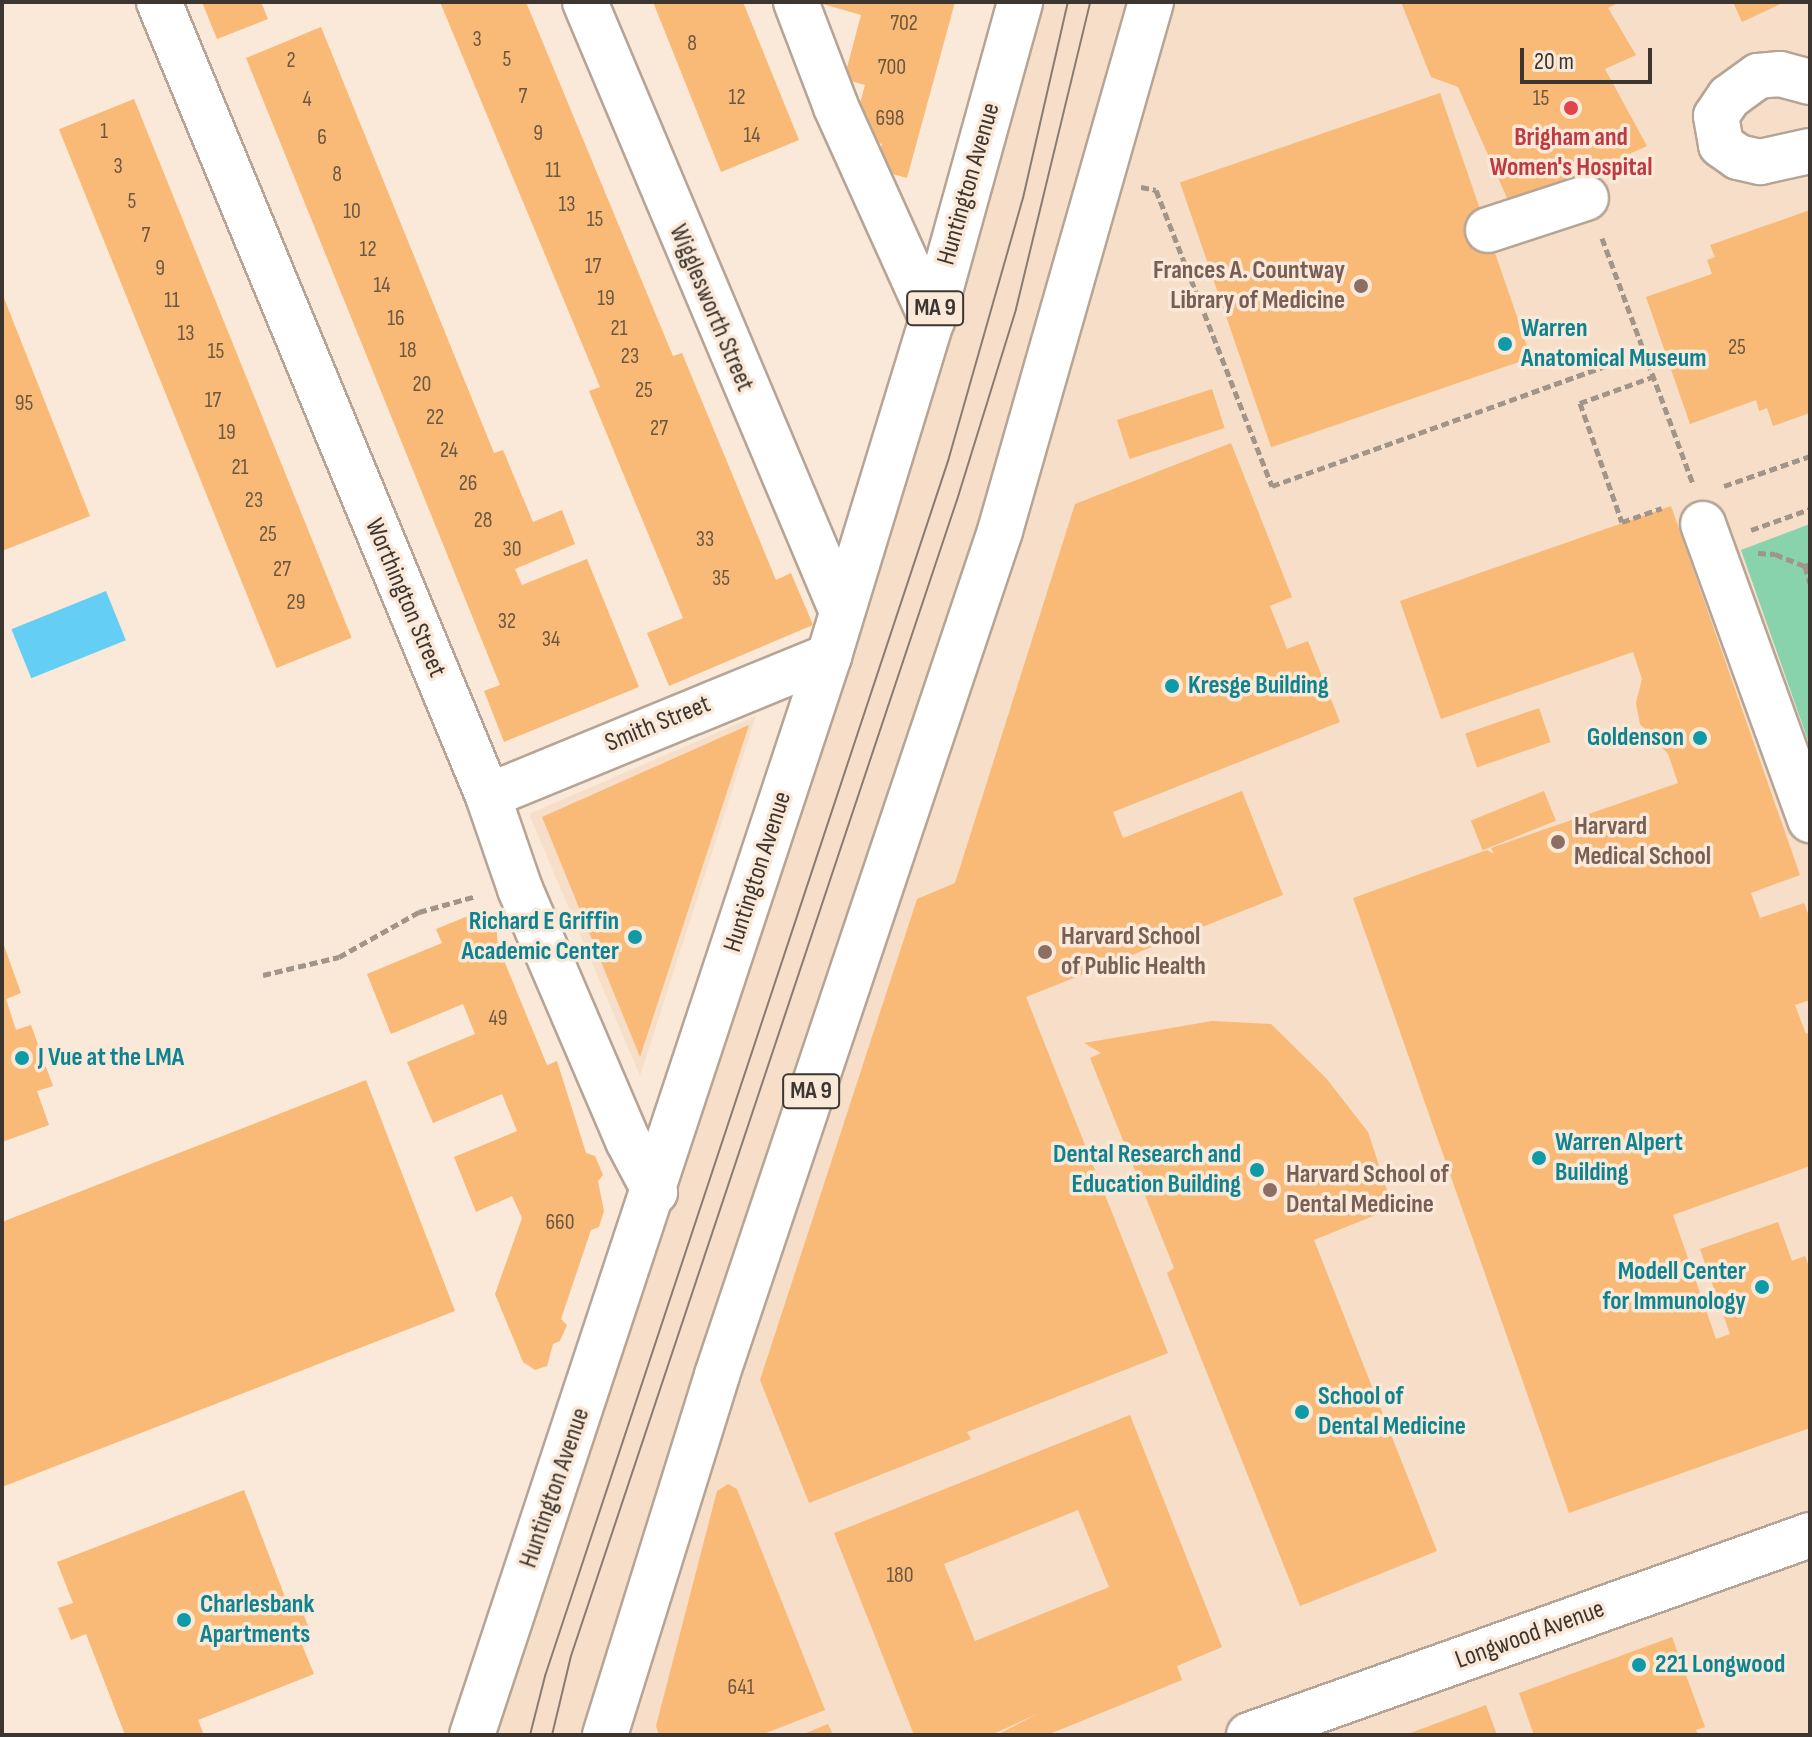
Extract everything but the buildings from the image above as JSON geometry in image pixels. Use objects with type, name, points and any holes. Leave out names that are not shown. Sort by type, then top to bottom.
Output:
[{"type":"main road","name":"Worthington Street","points":[[159,2],[488,796],[520,889],[628,1141],[655,1192]]},
{"type":"main road","name":"Wigglesworth Street","points":[[585,2],[842,612]]},
{"type":"main road","points":[[796,2],[836,107],[932,320]]},
{"type":"main road","name":"Huntington Avenue","points":[[472,1735],[655,1192],[829,656],[932,320],[1020,2]]},
{"type":"main road","name":"MA 9","points":[[605,1735],[717,1375],[1000,531],[1151,2]]},
{"type":"main road","points":[[1810,82],[1780,74],[1758,76],[1729,97],[1716,116],[1721,145],[1738,157],[1760,162],[1810,151]]},
{"type":"main road","points":[[1488,230],[1586,198]]},
{"type":"main road","points":[[1698,512],[1810,820]]},
{"type":"main road","name":"Smith Street","points":[[488,796],[829,656]]},
{"type":"main road","name":"Longwood Avenue","points":[[1249,1735],[1810,1535]]},
{"type":"path","points":[[1137,186],[1156,190],[1272,486],[1647,351]]},
{"type":"path","points":[[1586,198],[1647,351],[1698,512]]},
{"type":"path","points":[[1655,376],[1580,403],[1622,522],[1698,512],[1810,509]]},
{"type":"path","points":[[1698,512],[1810,456]]},
{"type":"path","points":[[1761,552],[1807,565],[1810,583]]},
{"type":"path","points":[[263,975],[339,957],[419,912],[460,898],[520,889]]},
{"type":"shaded area","points":[[1020,2],[1810,2],[1810,1735],[472,1735]]},
{"type":"shaded area","name":"Richard E Griffin Academic Center","points":[[756,716],[640,1076],[529,814]]},
{"type":"green space","points":[[1810,524],[1810,746],[1741,550]]},
{"type":"water","points":[[106,591],[126,640],[31,678],[11,629]]},
{"type":"tram line","points":[[530,1735],[545,1676],[948,461],[1023,198],[1068,2]]},
{"type":"tram line","points":[[552,1735],[571,1656],[957,500],[1016,309],[1090,2]]},
{"type":"place","name":"Brigham and Women's Hospital","points":[[1571,108]]},
{"type":"place","name":"Frances A. Countway Library of Medicine","points":[[1361,286]]},
{"type":"place","name":"Warren Anatomical Museum","points":[[1505,344]]},
{"type":"place","name":"Kresge Building","points":[[1172,686]]},
{"type":"place","name":"Goldenson","points":[[1700,738]]},
{"type":"place","name":"Harvard Medical School","points":[[1558,842]]},
{"type":"place","name":"Richard E Griffin Academic Center","points":[[635,937]]},
{"type":"place","name":"Harvard School of Public Health","points":[[1045,952]]},
{"type":"place","name":"J Vue at the LMA","points":[[22,1058]]},
{"type":"place","name":"Warren Alpert Building","points":[[1539,1158]]},
{"type":"place","name":"Dental Research and Education Building","points":[[1257,1170]]},
{"type":"place","name":"Harvard School of Dental Medicine","points":[[1270,1190]]},
{"type":"place","name":"Modell Center for Immunology","points":[[1762,1287]]},
{"type":"place","name":"School of Dental Medicine","points":[[1302,1412]]},
{"type":"place","name":"Charlesbank Apartments","points":[[184,1620]]},
{"type":"place","name":"221 Longwood","points":[[1639,1665]]}]
